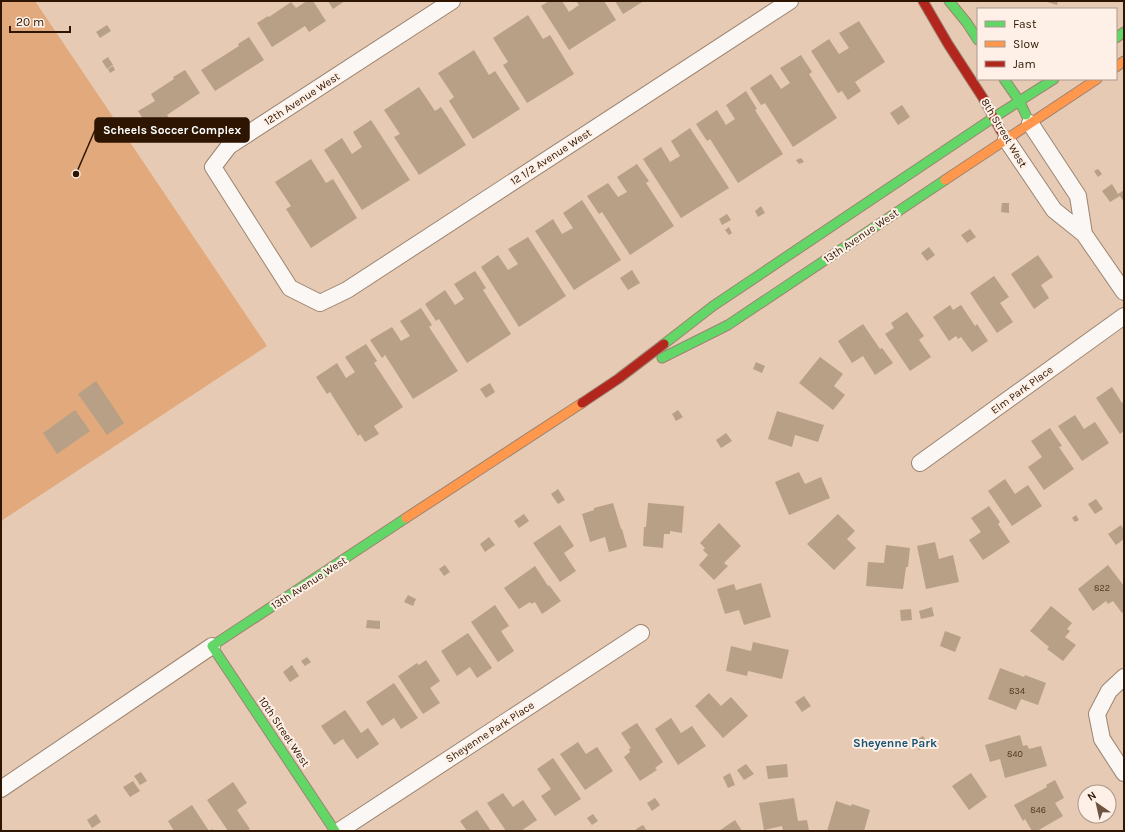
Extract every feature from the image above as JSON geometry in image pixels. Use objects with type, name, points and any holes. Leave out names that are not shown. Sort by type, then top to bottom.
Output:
[{"type":"street","name":"12th Avenue West","points":[[308,298],[290,288],[213,167],[229,146],[452,1]]},
{"type":"street","name":"12 1/2 Avenue West","points":[[308,298],[320,303],[347,290],[790,1]]},
{"type":"street","name":"8th Street West","points":[[922,1],[983,98],[1006,139],[1054,210],[1084,234],[1124,292]]},
{"type":"street","points":[[949,1],[967,23],[977,38]]},
{"type":"street","name":"8th Street West","points":[[1005,80],[1020,102],[1030,123],[1078,196],[1084,234]]},
{"type":"street","name":"13th Avenue West","points":[[1,789],[212,646],[618,380],[713,306],[993,118],[1053,80]]},
{"type":"street","name":"13th Avenue West","points":[[618,380],[728,325],[1095,80]]},
{"type":"street","name":"Elm Park Place","points":[[920,464],[1124,316]]},
{"type":"street","name":"Sheyenne Park Place","points":[[339,831],[641,633]]},
{"type":"street","name":"10th Street West","points":[[212,646],[335,831]]},
{"type":"street","points":[[1124,677],[1108,691],[1097,714],[1102,739],[1124,773]]},
{"type":"shaded area","points":[[1,1],[35,1],[267,346],[1,521]]},
{"type":"building","points":[[307,1],[313,1],[326,21],[309,32],[305,26],[272,47],[257,23],[268,16],[269,17],[291,2],[296,8]]},
{"type":"building","points":[[328,1],[345,1],[333,9]]},
{"type":"building","points":[[549,1],[562,1],[569,12],[579,5],[576,1],[604,1],[616,20],[569,50],[541,6]]},
{"type":"building","points":[[615,1],[644,1],[623,14]]},
{"type":"building","points":[[1044,1],[1058,1],[1057,5]]},
{"type":"building","points":[[528,15],[543,39],[550,35],[574,74],[527,103],[503,65],[508,62],[493,38]]},
{"type":"building","points":[[859,21],[885,62],[855,82],[861,91],[848,100],[842,91],[838,93],[811,51],[829,39],[839,54],[849,48],[839,33]]},
{"type":"building","points":[[107,25],[111,31],[100,38],[96,32]]},
{"type":"building","points":[[249,37],[264,60],[215,91],[201,70],[239,46],[238,44]]},
{"type":"building","points":[[474,50],[489,75],[495,71],[520,109],[473,139],[449,101],[454,97],[438,73]]},
{"type":"building","points":[[801,55],[812,72],[809,74],[837,118],[793,147],[765,103],[761,105],[750,88],[771,74],[781,89],[790,83],[780,68]]},
{"type":"building","points":[[108,57],[113,65],[107,69],[102,61]]},
{"type":"building","points":[[113,66],[115,70],[110,73],[108,69]]},
{"type":"building","points":[[185,70],[200,93],[167,115],[171,121],[152,133],[138,111],[155,101],[151,94],[174,79],[173,77]]},
{"type":"building","points":[[419,87],[435,111],[441,107],[466,145],[419,175],[394,137],[400,134],[384,110]]},
{"type":"building","points":[[746,91],[757,109],[755,110],[783,154],[738,183],[710,139],[707,141],[696,124],[717,110],[726,125],[735,119],[726,105]]},
{"type":"building","points":[[902,105],[910,117],[898,125],[890,113]]},
{"type":"building","points":[[371,120],[410,180],[362,210],[324,150],[342,138],[352,154],[362,147],[353,132]]},
{"type":"building","points":[[690,128],[729,188],[681,218],[643,159],[661,147],[670,162],[680,156],[671,141]]},
{"type":"building","points":[[801,158],[804,162],[799,164],[796,160]]},
{"type":"building","points":[[311,159],[326,183],[333,179],[357,218],[311,248],[286,209],[291,206],[275,182]]},
{"type":"building","points":[[637,164],[649,181],[646,183],[674,226],[630,255],[602,212],[599,214],[587,196],[608,183],[618,197],[627,192],[617,177]]},
{"type":"building","points":[[1098,169],[1102,174],[1098,177],[1094,171]]},
{"type":"building","points":[[1112,184],[1118,194],[1124,190],[1124,202],[1120,196],[1110,202],[1102,191]]},
{"type":"building","points":[[582,200],[621,260],[574,290],[535,231],[553,219],[562,234],[573,228],[563,213]]},
{"type":"building","points":[[1002,203],[1009,203],[1009,213],[1001,212]]},
{"type":"building","points":[[761,206],[765,213],[758,217],[755,211]]},
{"type":"building","points":[[727,214],[731,220],[722,225],[719,219]]},
{"type":"building","points":[[729,227],[732,233],[729,235],[725,230]]},
{"type":"building","points":[[970,229],[976,237],[967,243],[961,235]]},
{"type":"building","points":[[528,237],[566,296],[519,327],[481,267],[498,255],[508,270],[518,264],[508,249]]},
{"type":"building","points":[[929,247],[935,255],[927,261],[921,253]]},
{"type":"building","points":[[1038,255],[1053,277],[1041,285],[1049,298],[1034,309],[1011,274]]},
{"type":"building","points":[[632,270],[640,283],[628,290],[620,278]]},
{"type":"building","points":[[475,271],[486,288],[483,290],[511,334],[467,363],[439,319],[436,321],[425,304],[445,290],[455,305],[464,299],[454,284]]},
{"type":"building","points":[[994,276],[1009,297],[1000,303],[1013,322],[997,333],[970,293]]},
{"type":"building","points":[[950,305],[953,310],[961,305],[975,326],[977,324],[988,341],[972,352],[961,337],[958,339],[956,336],[949,341],[933,317]]},
{"type":"building","points":[[421,308],[432,325],[429,327],[458,371],[413,399],[385,355],[382,358],[370,340],[392,327],[401,341],[410,336],[400,321]]},
{"type":"building","points":[[907,312],[924,336],[919,340],[931,357],[910,371],[885,334],[894,328],[891,323]]},
{"type":"building","points":[[863,324],[880,349],[882,348],[893,363],[875,375],[863,356],[852,363],[838,341]]},
{"type":"building","points":[[366,344],[377,361],[374,363],[403,407],[374,426],[379,434],[365,442],[360,434],[358,436],[330,392],[327,394],[316,377],[337,363],[346,378],[355,372],[345,357]]},
{"type":"building","points":[[820,357],[843,374],[834,386],[845,395],[833,410],[799,383]]},
{"type":"building","points":[[756,362],[765,366],[762,373],[753,369]]},
{"type":"building","points":[[96,381],[124,423],[107,435],[78,394]]},
{"type":"building","points":[[490,383],[495,392],[486,398],[480,389]]},
{"type":"building","points":[[1112,387],[1122,403],[1124,401],[1124,431],[1120,434],[1096,398]]},
{"type":"building","points":[[75,410],[90,431],[57,454],[43,433]]},
{"type":"building","points":[[678,410],[683,417],[676,421],[672,414]]},
{"type":"building","points":[[777,411],[824,425],[818,442],[795,435],[792,447],[768,439]]},
{"type":"building","points":[[1075,415],[1084,429],[1095,422],[1109,443],[1082,461],[1058,426]]},
{"type":"building","points":[[1050,428],[1062,446],[1059,447],[1074,469],[1044,490],[1028,467],[1042,457],[1031,441]]},
{"type":"building","points":[[726,433],[732,441],[721,448],[716,440]]},
{"type":"building","points":[[799,472],[805,484],[821,477],[830,498],[789,515],[775,482]]},
{"type":"building","points":[[1005,479],[1015,494],[1028,485],[1042,506],[1012,526],[988,491]]},
{"type":"building","points":[[558,489],[565,500],[558,504],[551,494]]},
{"type":"building","points":[[1096,499],[1103,509],[1095,514],[1088,504]]},
{"type":"building","points":[[613,503],[627,547],[609,552],[605,537],[590,542],[582,514],[594,510],[594,508]]},
{"type":"building","points":[[648,503],[684,506],[682,533],[670,531],[670,534],[664,534],[663,548],[643,546],[644,527],[646,527]]},
{"type":"building","points":[[989,506],[1000,522],[998,524],[1010,542],[983,560],[969,540],[981,532],[971,518]]},
{"type":"building","points":[[524,514],[529,521],[519,528],[514,521]]},
{"type":"building","points":[[838,514],[855,531],[847,539],[856,548],[834,570],[807,544]]},
{"type":"building","points":[[1076,515],[1079,520],[1075,522],[1072,518]]},
{"type":"building","points":[[719,523],[741,546],[724,563],[728,566],[714,580],[699,565],[708,555],[703,550],[705,548],[700,543]]},
{"type":"building","points":[[560,525],[574,546],[564,553],[576,571],[560,582],[533,543]]},
{"type":"building","points":[[1121,525],[1124,530],[1124,539],[1116,545],[1108,534]]},
{"type":"building","points":[[489,537],[495,545],[485,552],[480,544]]},
{"type":"building","points":[[935,542],[939,559],[953,555],[959,582],[926,589],[917,546]]},
{"type":"building","points":[[886,545],[910,548],[908,567],[906,567],[903,589],[866,586],[868,562],[884,563]]},
{"type":"building","points":[[445,565],[450,572],[444,576],[439,569]]},
{"type":"building","points":[[1108,565],[1124,586],[1124,612],[1122,613],[1113,601],[1108,604],[1106,601],[1093,611],[1078,589]]},
{"type":"building","points":[[535,566],[548,586],[549,585],[561,601],[542,614],[535,602],[531,604],[530,602],[519,609],[504,588]]},
{"type":"building","points":[[761,583],[771,617],[744,625],[739,610],[725,614],[717,589],[734,584],[736,590]]},
{"type":"building","points":[[408,595],[416,599],[413,606],[404,602]]},
{"type":"building","points":[[495,605],[509,626],[501,631],[514,651],[498,662],[471,622]]},
{"type":"building","points":[[1051,606],[1072,623],[1067,629],[1070,631],[1065,637],[1076,645],[1063,661],[1047,649],[1049,647],[1030,631]]},
{"type":"building","points":[[932,607],[934,616],[921,619],[919,611]]},
{"type":"building","points":[[911,609],[912,620],[901,621],[900,610]]},
{"type":"building","points":[[367,620],[380,621],[380,629],[366,628]]},
{"type":"building","points":[[945,631],[961,637],[955,652],[940,646]]},
{"type":"building","points":[[468,633],[492,668],[477,678],[470,667],[457,676],[441,651]]},
{"type":"building","points":[[753,642],[789,650],[782,679],[748,671],[747,676],[726,671],[731,646],[751,651]]},
{"type":"building","points":[[307,657],[311,662],[305,666],[301,661]]},
{"type":"building","points":[[426,660],[440,681],[430,688],[440,703],[423,714],[398,676],[417,663],[419,665]]},
{"type":"building","points":[[292,665],[299,676],[290,682],[283,672]]},
{"type":"building","points":[[1000,668],[1046,683],[1038,705],[1021,699],[1016,710],[988,699]]},
{"type":"building","points":[[394,683],[418,718],[401,729],[394,718],[382,726],[366,702]]},
{"type":"building","points":[[709,693],[721,706],[731,697],[748,716],[723,738],[695,706]]},
{"type":"building","points":[[804,696],[811,706],[802,712],[795,702]]},
{"type":"building","points":[[345,710],[361,733],[368,728],[379,744],[357,759],[343,739],[334,745],[321,726]]},
{"type":"building","points":[[671,718],[681,733],[692,726],[706,746],[678,765],[655,729]]},
{"type":"building","points":[[637,723],[663,762],[655,768],[657,770],[640,781],[624,757],[630,752],[629,749],[631,748],[621,733]]},
{"type":"building","points":[[1020,735],[1023,746],[1027,745],[1029,749],[1041,746],[1047,766],[1005,778],[1000,759],[990,762],[985,745]]},
{"type":"building","points":[[923,736],[928,744],[919,750],[913,742]]},
{"type":"building","points":[[578,742],[586,754],[597,747],[613,771],[585,790],[560,754]]},
{"type":"building","points":[[553,758],[581,799],[555,816],[541,796],[551,789],[537,769]]},
{"type":"building","points":[[746,764],[754,774],[744,780],[737,770]]},
{"type":"building","points":[[787,764],[788,777],[768,779],[766,766]]},
{"type":"building","points":[[141,772],[147,781],[140,785],[134,776]]},
{"type":"building","points":[[730,773],[735,785],[728,788],[723,777]]},
{"type":"building","points":[[971,773],[987,797],[969,810],[952,786]]},
{"type":"building","points":[[1055,780],[1064,798],[1055,803],[1063,816],[1037,831],[1032,831],[1025,819],[1023,821],[1014,805],[1047,787],[1046,785]]},
{"type":"building","points":[[133,781],[140,791],[130,797],[123,787]]},
{"type":"building","points":[[233,782],[247,803],[237,810],[250,829],[247,831],[228,831],[207,800]]},
{"type":"building","points":[[503,793],[513,807],[523,800],[537,820],[521,831],[506,831],[487,803]]},
{"type":"building","points":[[655,798],[660,805],[652,811],[647,803]]},
{"type":"building","points":[[794,798],[798,821],[807,820],[809,831],[783,831],[782,826],[764,830],[759,803]]},
{"type":"building","points":[[836,801],[870,810],[864,831],[827,831]]},
{"type":"building","points":[[192,805],[209,831],[174,831],[168,821]]},
{"type":"building","points":[[477,810],[491,831],[467,831],[460,821]]},
{"type":"building","points":[[96,814],[101,822],[92,828],[87,820]]},
{"type":"building","points":[[593,814],[598,821],[592,825],[587,818]]},
{"type":"building","points":[[735,820],[742,831],[719,831]]},
{"type":"building","points":[[643,825],[647,831],[637,831],[636,829]]},
{"type":"traffic: fast","points":[[949,1],[967,23],[977,38]]},
{"type":"traffic: fast","points":[[1117,37],[1124,32]]},
{"type":"traffic: fast","points":[[1005,80],[1020,102],[1026,115]]},
{"type":"traffic: fast","points":[[664,344],[713,306],[993,118],[1052,80]]},
{"type":"traffic: fast","points":[[662,358],[728,325],[945,180]]},
{"type":"traffic: fast","points":[[335,831],[212,646],[406,518]]},
{"type":"traffic: slow","points":[[1117,66],[1124,61]]},
{"type":"traffic: slow","points":[[945,180],[1095,80]]},
{"type":"traffic: slow","points":[[406,518],[582,403]]},
{"type":"traffic: jam","points":[[923,1],[948,44],[983,98],[1001,131]]},
{"type":"traffic: jam","points":[[582,403],[618,379],[664,344]]},
{"type":"place","name":"Scheels Soccer Complex","points":[[76,174]]},
{"type":"district","name":"Sheyenne Park","points":[[895,743]]}]
